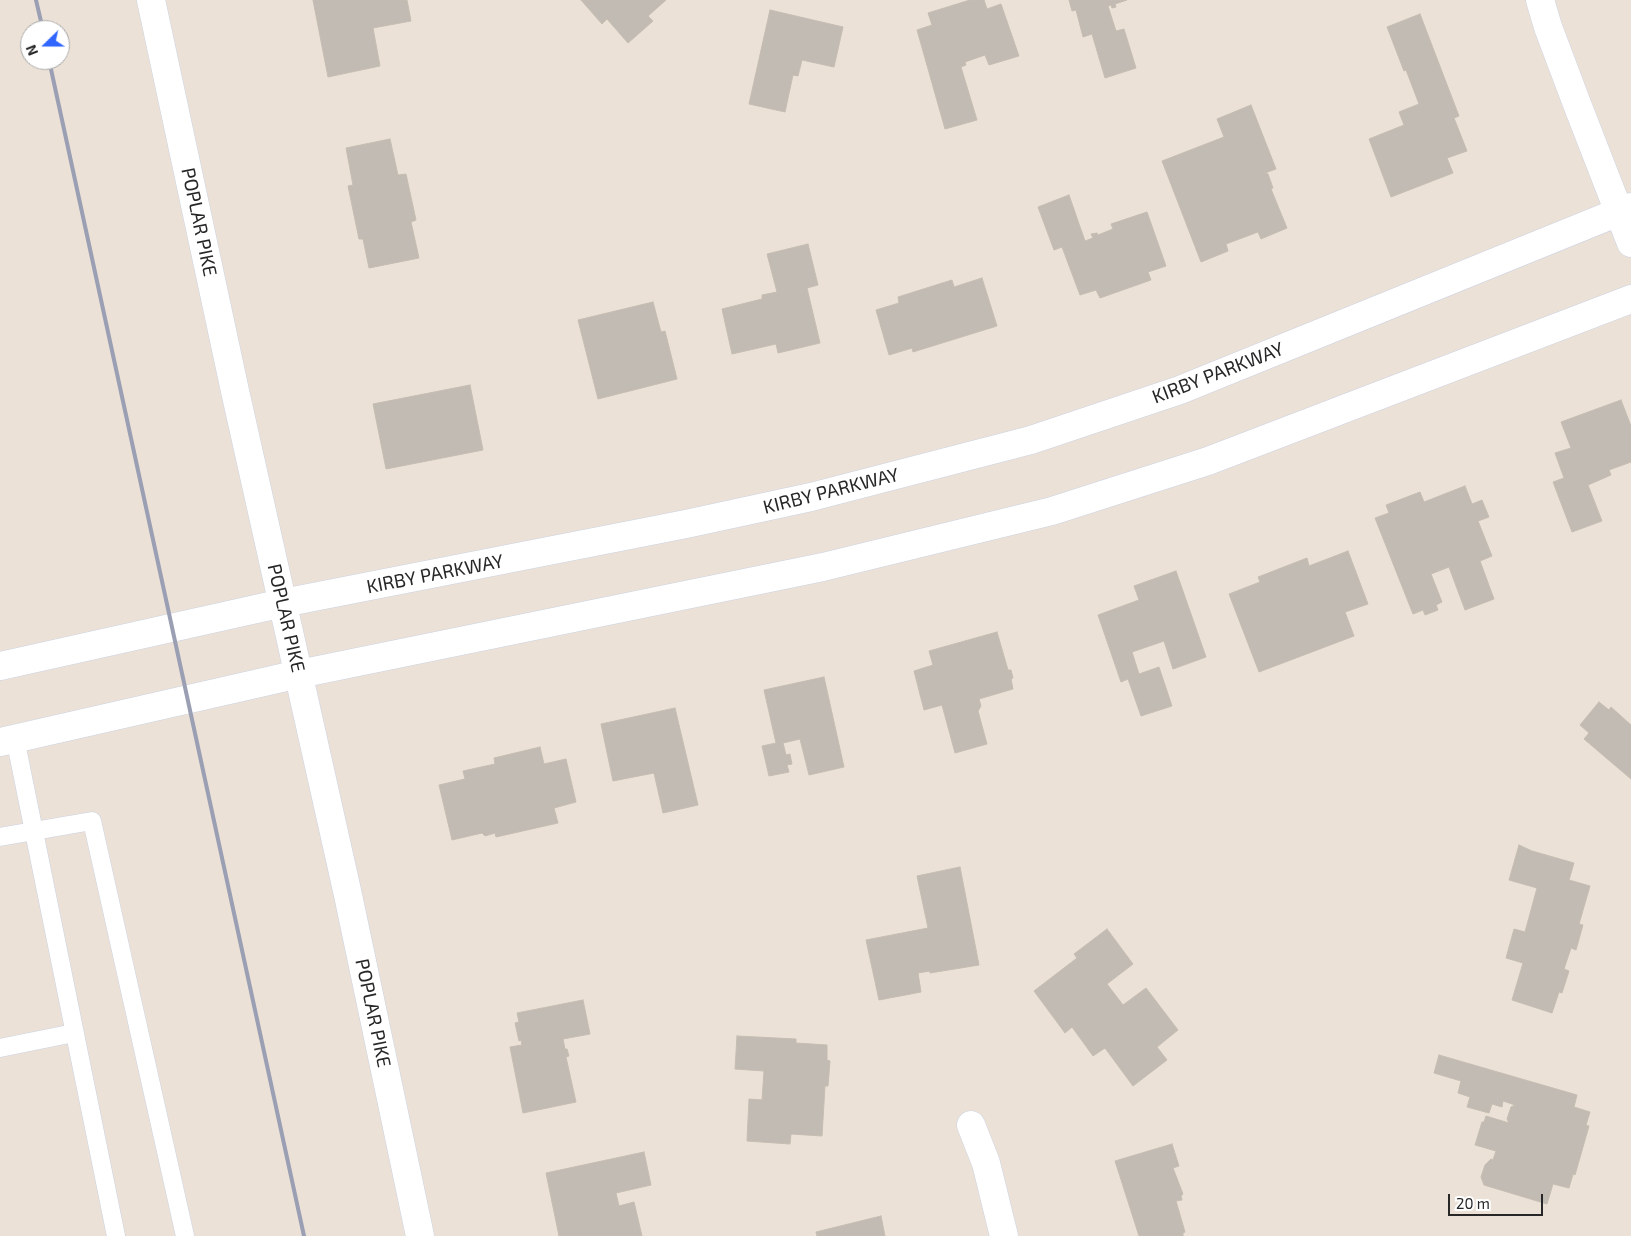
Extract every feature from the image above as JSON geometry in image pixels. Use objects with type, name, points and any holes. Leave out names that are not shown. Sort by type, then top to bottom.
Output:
[{"type":"main road","name":"POPLAR PIKE","points":[[151,0],[348,895],[420,1236]]},
{"type":"main road","points":[[1540,0],[1548,27],[1625,210],[1631,243]]},
{"type":"main road","name":"KIRBY PARKWAY","points":[[0,666],[283,603],[686,524],[811,497],[1031,440],[1180,390],[1625,210]]},
{"type":"main road","points":[[8,740],[299,674],[823,568],[1052,511],[1208,461],[1631,299]]},
{"type":"main road","points":[[971,1125],[986,1163],[1004,1236]]},
{"type":"lane","points":[[8,740],[34,830],[116,1236]]},
{"type":"lane","points":[[0,838],[92,820],[185,1236]]},
{"type":"lane","points":[[0,1048],[74,1033]]},
{"type":"building","points":[[313,0],[407,0],[411,21],[373,28],[380,66],[328,77]]},
{"type":"building","points":[[581,0],[666,0],[648,16],[653,21],[628,43],[607,19],[602,24]]},
{"type":"building","points":[[970,0],[984,0],[987,9],[1001,4],[1019,56],[989,65],[985,55],[965,62],[966,65],[961,67],[977,120],[945,129],[917,30],[932,25],[928,13]]},
{"type":"building","points":[[1069,0],[1127,0],[1115,4],[1116,7],[1108,6],[1116,31],[1124,29],[1136,68],[1105,78],[1092,34],[1083,37],[1076,10],[1072,11]]},
{"type":"building","points":[[770,10],[843,27],[834,67],[802,60],[798,76],[793,75],[785,112],[749,104]]},
{"type":"building","points":[[1420,14],[1459,116],[1454,118],[1467,151],[1447,158],[1453,173],[1391,197],[1369,139],[1404,125],[1399,112],[1419,104],[1387,27]]},
{"type":"building","points":[[1251,105],[1276,169],[1265,173],[1268,174],[1273,188],[1271,189],[1287,228],[1261,239],[1258,232],[1226,244],[1228,251],[1201,262],[1162,161],[1224,137],[1217,119]]},
{"type":"building","points":[[390,139],[398,175],[406,174],[416,220],[411,222],[419,258],[369,268],[363,239],[359,239],[348,186],[353,185],[346,148]]},
{"type":"building","points":[[1069,195],[1085,241],[1093,238],[1091,234],[1097,233],[1098,235],[1113,229],[1111,224],[1147,212],[1166,266],[1148,272],[1151,280],[1100,298],[1096,290],[1080,295],[1062,247],[1054,250],[1038,207]]},
{"type":"building","points":[[808,244],[818,285],[807,288],[820,343],[778,353],[776,344],[732,354],[722,309],[762,299],[762,295],[777,292],[767,254]]},
{"type":"building","points":[[982,278],[997,326],[913,352],[912,348],[889,355],[876,310],[899,303],[898,297],[952,280],[954,287]]},
{"type":"building","points":[[653,302],[661,332],[665,331],[677,379],[598,399],[578,320]]},
{"type":"building","points":[[470,385],[483,450],[386,469],[373,404]]},
{"type":"building","points":[[1621,400],[1631,426],[1631,462],[1609,470],[1611,475],[1588,485],[1602,521],[1572,532],[1553,482],[1564,478],[1555,453],[1571,448],[1561,422]]},
{"type":"building","points":[[1465,486],[1472,504],[1482,500],[1489,517],[1478,521],[1492,556],[1480,561],[1494,599],[1465,610],[1449,567],[1431,574],[1442,602],[1436,605],[1438,610],[1425,615],[1423,610],[1413,614],[1375,518],[1389,513],[1386,505],[1420,492],[1424,502]]},
{"type":"building","points":[[1348,551],[1368,604],[1345,612],[1354,636],[1259,672],[1229,594],[1260,582],[1258,577],[1307,558],[1309,566]]},
{"type":"building","points":[[1176,571],[1206,657],[1173,669],[1164,641],[1132,652],[1139,674],[1159,667],[1172,706],[1141,716],[1128,679],[1121,682],[1098,615],[1139,600],[1134,586]]},
{"type":"building","points":[[997,632],[1008,670],[1011,670],[1013,689],[979,699],[981,706],[978,711],[987,744],[955,753],[942,705],[924,710],[914,671],[933,665],[929,651]]},
{"type":"building","points":[[824,677],[844,767],[809,775],[800,739],[783,743],[786,755],[790,754],[792,764],[787,765],[789,772],[769,776],[762,746],[776,743],[764,690]]},
{"type":"building","points":[[1599,702],[1609,710],[1611,707],[1631,725],[1631,779],[1584,739],[1589,733],[1580,725]]},
{"type":"building","points":[[675,708],[698,805],[663,813],[654,773],[613,781],[601,724]]},
{"type":"building","points":[[540,747],[544,764],[566,759],[576,802],[554,808],[558,823],[496,837],[495,833],[485,836],[482,833],[452,840],[439,785],[465,779],[463,771],[495,764],[494,758]]},
{"type":"building","points":[[1519,845],[1532,851],[1574,863],[1569,880],[1590,886],[1579,924],[1583,925],[1576,950],[1571,948],[1564,969],[1569,971],[1562,993],[1559,992],[1552,1013],[1512,1000],[1523,963],[1506,958],[1514,929],[1525,932],[1537,888],[1509,880]]},
{"type":"building","points":[[960,867],[979,965],[930,973],[930,971],[918,973],[921,992],[879,1000],[866,940],[928,928],[917,876]]},
{"type":"building","points":[[1107,929],[1133,964],[1107,984],[1123,1005],[1146,988],[1178,1030],[1157,1047],[1167,1060],[1133,1086],[1105,1048],[1093,1056],[1072,1027],[1065,1033],[1034,991],[1077,958],[1074,954]]},
{"type":"building","points":[[583,1000],[590,1034],[563,1039],[569,1056],[566,1057],[576,1102],[523,1113],[510,1047],[522,1045],[521,1040],[519,1041],[515,1023],[519,1022],[517,1013]]},
{"type":"building","points":[[737,1036],[796,1039],[796,1043],[827,1045],[827,1060],[830,1061],[828,1086],[825,1086],[822,1136],[791,1134],[790,1144],[747,1141],[749,1099],[762,1100],[764,1071],[735,1069]]},
{"type":"building","points":[[1439,1055],[1577,1095],[1574,1107],[1590,1112],[1586,1125],[1589,1126],[1575,1175],[1573,1174],[1569,1188],[1553,1184],[1547,1204],[1484,1185],[1481,1177],[1485,1165],[1491,1159],[1493,1160],[1496,1151],[1475,1145],[1482,1122],[1484,1122],[1486,1116],[1509,1123],[1507,1119],[1511,1107],[1515,1105],[1503,1101],[1502,1107],[1492,1104],[1489,1113],[1467,1107],[1470,1097],[1458,1093],[1461,1081],[1434,1073]]},
{"type":"building","points":[[1172,1144],[1179,1166],[1173,1168],[1183,1194],[1181,1196],[1182,1200],[1176,1201],[1185,1232],[1183,1236],[1139,1236],[1115,1161]]},
{"type":"building","points":[[644,1152],[651,1185],[616,1193],[619,1206],[634,1202],[642,1236],[559,1236],[546,1173]]},
{"type":"building","points":[[881,1216],[885,1236],[817,1236],[816,1232]]},
{"type":"railway","points":[[36,0],[41,20]]},
{"type":"railway","points":[[51,70],[304,1236]]}]
